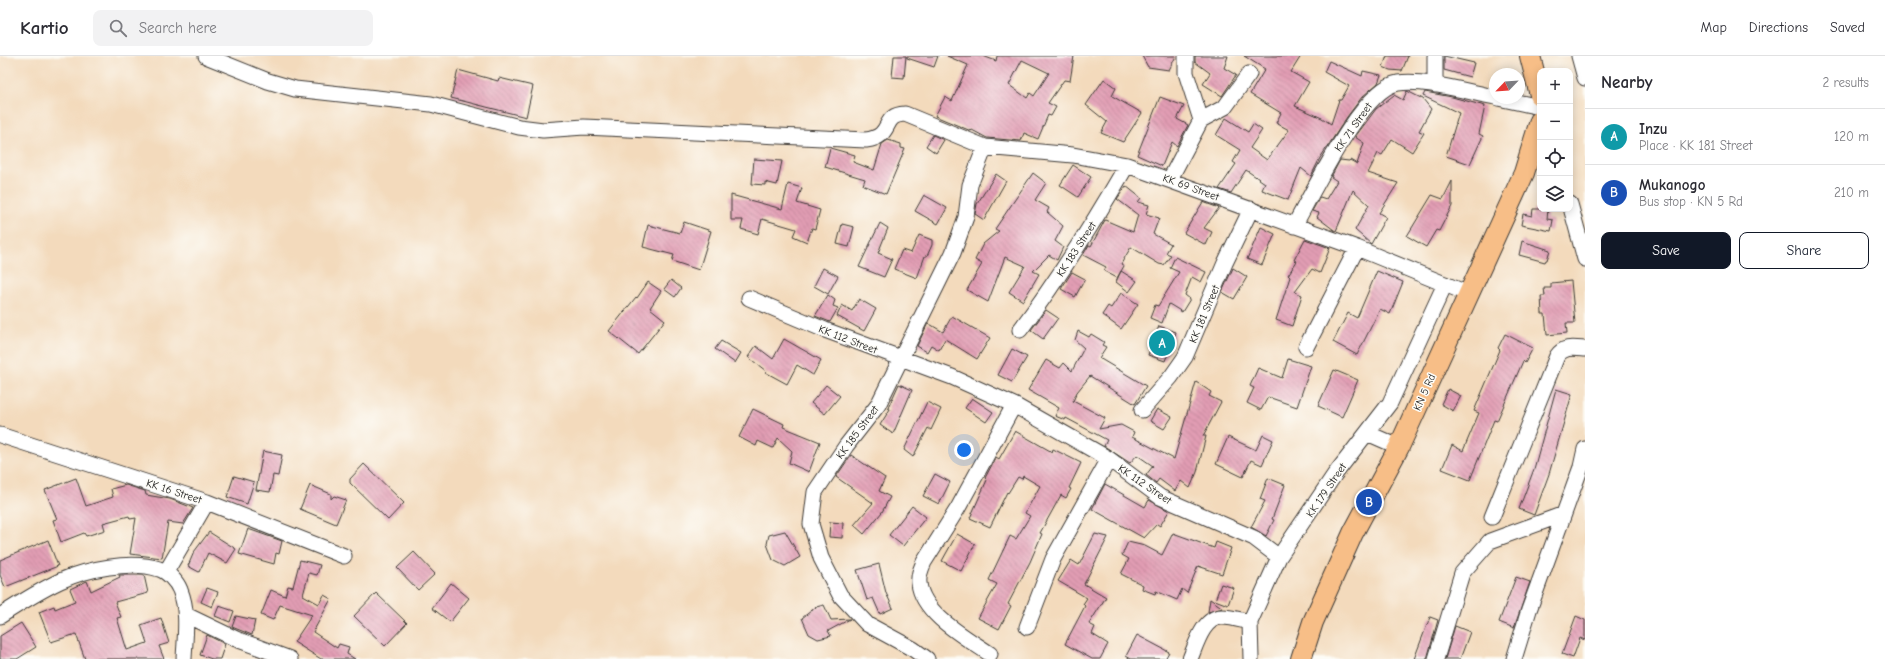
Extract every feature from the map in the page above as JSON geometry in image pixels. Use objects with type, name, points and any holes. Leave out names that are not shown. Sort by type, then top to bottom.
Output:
[{"type":"main road","points":[[1530,56],[1537,83]]},
{"type":"main road","name":"KN 5 Rd","points":[[1301,659],[1313,622],[1353,533],[1399,447],[1469,294],[1532,169],[1537,139]]},
{"type":"street","name":"KK 69 Street","points":[[206,56],[268,81],[295,89],[431,104],[519,127],[543,130],[584,127],[866,140],[876,139],[885,133],[890,119],[896,115],[905,114],[985,147],[1073,155],[1127,164],[1357,248],[1469,294]]},
{"type":"street","points":[[1186,56],[1186,73],[1200,120]]},
{"type":"street","points":[[1435,56],[1435,85]]},
{"type":"street","points":[[1579,56],[1585,78]]},
{"type":"street","points":[[1170,179],[1200,120],[1225,107],[1249,74]]},
{"type":"street","name":"KK 71 Street","points":[[1294,226],[1329,163],[1363,109],[1382,90],[1399,83],[1435,85],[1489,96]]},
{"type":"street","points":[[1525,104],[1537,106]]},
{"type":"street","name":"KK 185 Street","points":[[927,659],[913,649],[867,624],[840,595],[822,558],[811,524],[815,492],[846,446],[878,405],[953,253],[966,217],[970,185],[985,147]]},
{"type":"street","name":"KK 183 Street","points":[[1020,330],[1048,292],[1089,230],[1127,164]]},
{"type":"street","name":"KK 181 Street","points":[[1142,410],[1171,377],[1185,357],[1225,263],[1251,210]]},
{"type":"street","points":[[1572,212],[1585,259]]},
{"type":"street","points":[[1306,347],[1357,248]]},
{"type":"street","name":"KK 179 Street","points":[[1250,622],[1279,557],[1335,474],[1390,403],[1445,284]]},
{"type":"street","name":"KK 112 Street","points":[[749,298],[825,330],[952,377],[1014,405],[1109,459],[1160,497],[1254,538],[1279,557]]},
{"type":"street","points":[[1492,517],[1556,356],[1560,351],[1569,348],[1585,349]]},
{"type":"street","points":[[990,654],[941,619],[930,608],[919,584],[919,574],[924,562],[958,508],[1014,405]]},
{"type":"street","points":[[1367,433],[1399,447]]},
{"type":"street","name":"KK 16 Street","points":[[0,436],[207,502],[344,556]]},
{"type":"street","points":[[1514,659],[1529,610],[1581,467],[1585,449]]},
{"type":"street","points":[[1028,627],[1053,559],[1109,459]]},
{"type":"street","points":[[166,572],[207,502]]},
{"type":"street","points":[[1436,659],[1462,573],[1485,546],[1490,541],[1564,514]]},
{"type":"street","points":[[0,615],[32,595],[62,580],[95,570],[137,565],[159,569],[166,572],[179,589],[186,615],[184,659]]},
{"type":"street","points":[[186,615],[236,639],[290,659]]},
{"type":"street","points":[[1190,659],[1205,626],[1213,618],[1222,617],[1250,622],[1251,659]]},
{"type":"building","points":[[894,56],[906,56],[904,78],[892,77]]},
{"type":"building","points":[[907,56],[938,56],[934,67],[907,58]]},
{"type":"building","points":[[947,56],[983,56],[996,61],[997,56],[1074,56],[1070,81],[1064,80],[1048,103],[1056,107],[1051,116],[1048,115],[1038,139],[1024,133],[1021,141],[987,138],[972,130],[971,131],[935,116],[945,97],[952,101],[968,65]],"holes":[[[1022,60],[1049,73],[1034,96],[1030,93],[1027,98],[1009,85]]]},
{"type":"building","points":[[1142,56],[1176,56],[1169,70],[1148,67]]},
{"type":"building","points":[[1195,56],[1228,56],[1224,68],[1236,75],[1222,96],[1203,84],[1210,73],[1195,62]]},
{"type":"building","points":[[1244,56],[1301,56],[1291,72],[1309,82],[1295,106],[1322,118],[1331,124],[1339,100],[1341,100],[1349,86],[1324,72],[1329,61],[1362,76],[1363,71],[1381,75],[1378,83],[1362,97],[1347,117],[1320,158],[1311,176],[1301,168],[1288,200],[1262,190],[1265,183],[1246,170],[1231,193],[1219,189],[1236,164],[1233,162],[1240,150],[1216,135],[1226,118],[1248,132],[1253,124],[1262,130],[1250,148],[1267,160],[1289,130],[1276,123],[1281,113],[1250,94],[1265,69]]},
{"type":"building","points":[[1387,56],[1408,56],[1402,71],[1390,70],[1383,67]]},
{"type":"building","points":[[1444,56],[1474,63],[1470,77],[1444,70]]},
{"type":"building","points":[[458,70],[498,81],[499,78],[533,86],[526,117],[451,98]]},
{"type":"building","points":[[1104,79],[1116,88],[1112,96],[1142,113],[1123,142],[1101,133],[1107,122],[1086,105]]},
{"type":"building","points":[[1407,91],[1423,99],[1431,109],[1419,131],[1424,133],[1412,152],[1392,139],[1382,155],[1378,153],[1368,173],[1398,183],[1379,213],[1386,217],[1371,244],[1355,230],[1369,205],[1353,190],[1336,231],[1317,217],[1319,213],[1312,211],[1320,197],[1326,199],[1337,181],[1331,177],[1340,160],[1350,160],[1357,164],[1364,143],[1355,137],[1376,109],[1394,95],[1403,100]]},
{"type":"building","points":[[1425,92],[1452,97],[1485,106],[1479,134],[1483,136],[1470,164],[1446,156],[1459,113],[1423,96]]},
{"type":"building","points":[[1160,97],[1184,106],[1177,119],[1188,125],[1177,146],[1172,142],[1162,166],[1137,155]]},
{"type":"building","points":[[933,135],[944,140],[936,153],[926,146]]},
{"type":"building","points":[[888,140],[901,144],[901,148],[905,149],[886,194],[863,185],[865,179],[825,167],[830,148],[855,155],[853,162],[874,170],[882,144]]},
{"type":"building","points":[[754,159],[782,161],[777,185],[765,182],[765,185],[752,184]]},
{"type":"building","points":[[1073,165],[1091,177],[1078,197],[1060,185]]},
{"type":"building","points":[[1033,173],[1046,183],[1035,200],[1049,208],[1047,212],[1063,226],[1055,241],[1063,247],[1057,260],[1049,255],[1033,271],[1039,274],[1023,301],[1009,292],[1025,266],[1005,257],[988,302],[967,290],[982,264],[975,260],[983,244],[999,231],[995,229]]},
{"type":"building","points":[[996,174],[1006,181],[984,220],[975,214],[977,204]]},
{"type":"building","points":[[1452,181],[1452,206],[1439,231],[1436,230],[1426,247],[1407,236],[1432,195],[1443,199]]},
{"type":"building","points":[[788,184],[802,188],[797,203],[820,210],[815,229],[812,228],[807,242],[793,236],[796,229],[762,219],[758,234],[741,229],[743,220],[731,220],[731,195],[782,209]]},
{"type":"building","points":[[1126,186],[1141,198],[1138,202],[1149,205],[1146,214],[1159,218],[1153,234],[1171,244],[1166,253],[1171,255],[1164,265],[1159,264],[1131,247],[1121,264],[1124,266],[1117,278],[1104,271],[1106,267],[1083,255],[1089,245],[1091,246],[1105,220],[1133,232],[1138,215],[1117,199]]},
{"type":"building","points":[[924,195],[947,208],[938,224],[915,211]]},
{"type":"building","points":[[1203,202],[1219,208],[1204,228],[1212,232],[1206,245],[1184,233]]},
{"type":"building","points":[[1533,209],[1537,209],[1537,212],[1548,212],[1547,219],[1553,220],[1551,231],[1521,225],[1523,214],[1532,216]]},
{"type":"building","points":[[684,222],[711,231],[699,270],[672,261],[674,255],[643,247],[648,225],[680,233]]},
{"type":"building","points":[[880,223],[888,228],[878,253],[892,259],[884,277],[859,267]]},
{"type":"building","points":[[842,224],[854,227],[849,247],[837,244]]},
{"type":"building","points":[[1261,227],[1275,234],[1262,265],[1247,259]]},
{"type":"building","points":[[919,235],[932,240],[932,245],[927,256],[925,256],[917,278],[894,269],[902,250],[911,253]]},
{"type":"building","points":[[1305,239],[1330,248],[1320,273],[1312,269],[1295,292],[1302,295],[1292,326],[1276,320],[1290,277],[1288,275],[1297,261],[1294,260]]},
{"type":"building","points":[[1522,241],[1550,250],[1547,260],[1545,262],[1519,255]]},
{"type":"building","points":[[1175,257],[1206,272],[1201,282],[1192,277],[1185,295],[1190,299],[1182,312],[1169,304],[1162,323],[1150,318],[1155,305],[1158,306],[1179,272],[1170,268]]},
{"type":"building","points":[[823,268],[838,276],[828,294],[814,286]]},
{"type":"building","points":[[1233,268],[1247,277],[1234,299],[1222,292]]},
{"type":"building","points":[[1121,271],[1137,281],[1129,292],[1116,282]]},
{"type":"building","points":[[1377,271],[1403,282],[1390,314],[1380,309],[1357,355],[1333,342],[1348,313],[1357,318]]},
{"type":"building","points":[[1072,272],[1085,279],[1075,297],[1061,289]]},
{"type":"building","points":[[671,280],[681,288],[675,297],[664,289]]},
{"type":"building","points":[[1571,281],[1575,323],[1566,323],[1567,333],[1547,335],[1545,314],[1542,314],[1541,296],[1545,296],[1544,288],[1551,288],[1551,283]]},
{"type":"building","points":[[648,282],[661,291],[650,308],[665,320],[638,354],[609,331],[636,297],[637,298]]},
{"type":"building","points":[[1121,293],[1138,304],[1121,329],[1102,315],[1108,306],[1111,308]]},
{"type":"building","points":[[828,295],[835,300],[833,306],[838,308],[830,322],[815,316]]},
{"type":"building","points":[[859,299],[876,309],[864,331],[837,316],[842,305],[852,311]]},
{"type":"building","points":[[1046,310],[1058,318],[1043,339],[1031,330]]},
{"type":"building","points":[[952,316],[990,338],[977,359],[945,339],[939,350],[931,345],[927,352],[917,346],[928,323],[943,332]]},
{"type":"building","points":[[1159,326],[1176,332],[1165,361],[1148,355]]},
{"type":"building","points":[[1078,331],[1089,337],[1091,334],[1104,342],[1102,345],[1106,347],[1099,358],[1146,386],[1135,404],[1090,376],[1077,392],[1073,401],[1105,418],[1099,429],[1121,425],[1134,432],[1132,437],[1174,459],[1196,382],[1211,392],[1209,396],[1221,402],[1203,436],[1206,436],[1197,472],[1190,488],[1181,481],[1175,491],[1159,479],[1156,483],[1146,475],[1153,466],[1137,455],[1130,463],[1104,446],[1107,440],[1066,418],[1065,420],[1055,416],[1059,408],[1028,390],[1046,360],[1060,368],[1064,363],[1072,371],[1084,348],[1075,340]]},
{"type":"building","points":[[1505,334],[1533,348],[1525,363],[1523,361],[1497,421],[1494,420],[1470,480],[1442,469],[1452,445],[1463,451],[1479,413],[1474,411],[1500,350],[1498,348]]},
{"type":"building","points":[[784,339],[821,360],[813,375],[797,365],[787,384],[765,372],[766,371],[748,357],[756,346],[773,359]]},
{"type":"building","points":[[721,341],[741,353],[735,363],[715,349]]},
{"type":"building","points":[[1012,349],[1027,357],[1012,382],[998,375]]},
{"type":"building","points":[[1288,359],[1311,366],[1297,407],[1268,397],[1261,410],[1247,403],[1254,388],[1250,386],[1258,368],[1282,378]]},
{"type":"building","points":[[1334,370],[1358,380],[1342,417],[1318,406]]},
{"type":"building","points":[[899,384],[912,390],[893,434],[880,425],[890,409],[888,408]]},
{"type":"building","points":[[826,385],[840,396],[825,414],[811,403]]},
{"type":"building","points":[[1448,389],[1461,396],[1453,411],[1441,404]]},
{"type":"building","points":[[1556,389],[1572,394],[1549,474],[1534,515],[1519,509],[1534,469]]},
{"type":"building","points":[[972,398],[993,412],[986,422],[965,408]]},
{"type":"building","points":[[927,402],[941,409],[931,430],[928,428],[913,457],[904,450]]},
{"type":"building","points":[[753,409],[784,424],[783,427],[820,442],[809,472],[789,463],[792,451],[778,438],[773,448],[758,441],[756,446],[739,437]]},
{"type":"building","points":[[1157,409],[1172,417],[1164,429],[1150,421]]},
{"type":"building","points":[[1015,431],[1052,452],[1053,449],[1081,463],[1066,498],[1061,495],[1040,533],[1042,534],[1030,562],[1008,604],[1011,606],[999,629],[978,618],[997,584],[989,580],[1010,536],[1016,539],[1030,516],[1025,513],[1040,486],[1023,476],[1022,479],[1018,477],[1008,493],[1007,492],[990,527],[970,518],[987,480],[985,478],[996,457],[999,459]]},
{"type":"building","points":[[1263,435],[1273,440],[1262,465],[1251,460],[1243,477],[1216,464],[1228,437],[1256,450]]},
{"type":"building","points":[[263,451],[282,455],[278,476],[273,475],[270,492],[256,490]]},
{"type":"building","points":[[851,455],[885,478],[879,491],[890,497],[882,512],[864,534],[854,525],[873,503],[836,477]]},
{"type":"building","points":[[364,464],[404,503],[388,520],[350,483],[350,479]]},
{"type":"building","points":[[935,474],[950,482],[939,504],[923,496]]},
{"type":"building","points":[[234,476],[254,482],[247,504],[227,497]]},
{"type":"building","points":[[76,478],[86,506],[113,497],[111,489],[126,485],[145,491],[146,495],[170,499],[193,508],[183,524],[168,522],[162,558],[130,554],[136,518],[130,519],[129,516],[103,523],[105,530],[86,536],[84,533],[61,542],[53,520],[57,519],[45,490]]},
{"type":"building","points":[[1268,478],[1285,485],[1272,519],[1274,520],[1266,536],[1251,527],[1265,501],[1260,499]]},
{"type":"building","points":[[1105,484],[1145,507],[1149,500],[1169,511],[1160,526],[1157,524],[1144,538],[1092,509]]},
{"type":"building","points":[[310,485],[331,494],[331,499],[334,496],[346,500],[336,524],[300,509]]},
{"type":"building","points":[[912,506],[926,517],[903,546],[889,535]]},
{"type":"building","points":[[830,522],[843,523],[842,538],[829,537]]},
{"type":"building","points":[[248,529],[282,541],[279,554],[276,553],[274,564],[239,554]]},
{"type":"building","points":[[785,531],[800,557],[785,566],[773,560],[767,544],[769,535]]},
{"type":"building","points":[[209,532],[236,549],[227,563],[208,553],[199,572],[188,566],[194,552]]},
{"type":"building","points":[[1173,533],[1214,548],[1216,542],[1231,548],[1222,574],[1198,566],[1187,593],[1182,589],[1177,600],[1156,591],[1155,594],[1142,589],[1143,585],[1121,574],[1129,559],[1122,555],[1128,542],[1145,546],[1162,555]]},
{"type":"building","points":[[957,534],[975,544],[961,571],[942,561]]},
{"type":"building","points":[[1095,534],[1108,537],[1084,584],[1106,597],[1089,624],[1095,627],[1092,634],[1108,644],[1100,659],[1092,659],[1065,644],[1085,606],[1083,604],[1087,598],[1058,581],[1071,560],[1079,565]]},
{"type":"building","points":[[48,540],[58,566],[5,587],[0,575],[0,560]]},
{"type":"building","points":[[414,552],[435,574],[418,590],[397,568]]},
{"type":"building","points":[[300,560],[320,565],[317,575],[309,573],[303,595],[319,604],[324,595],[331,599],[313,632],[337,648],[339,644],[349,647],[347,654],[355,659],[321,659],[294,642],[312,615],[280,605],[273,620],[261,615],[271,590],[285,596],[288,586],[293,587]]},
{"type":"building","points":[[879,564],[886,593],[893,608],[880,614],[873,598],[867,600],[857,570]]},
{"type":"building","points":[[119,575],[144,575],[148,593],[115,602],[121,617],[117,618],[127,650],[147,643],[141,625],[161,618],[169,643],[159,646],[164,659],[85,659],[76,634],[51,642],[39,612],[54,606],[55,609],[75,601],[70,589],[87,581],[91,591],[120,577]]},
{"type":"building","points":[[1516,577],[1530,582],[1514,628],[1499,622]]},
{"type":"building","points":[[451,583],[469,598],[450,622],[432,608]]},
{"type":"building","points":[[1221,584],[1234,588],[1228,605],[1215,600]]},
{"type":"building","points":[[207,588],[218,592],[212,607],[201,602]]},
{"type":"building","points":[[376,593],[407,623],[385,646],[354,616]]},
{"type":"building","points":[[1210,599],[1223,608],[1208,612]]},
{"type":"building","points":[[824,605],[831,620],[850,619],[828,631],[831,636],[818,639],[809,634],[802,618],[816,607]]},
{"type":"building","points":[[219,606],[234,611],[230,622],[215,616]]},
{"type":"building","points":[[236,616],[255,620],[252,635],[232,627]]},
{"type":"building","points":[[1576,616],[1585,620],[1585,640],[1580,638],[1573,658],[1562,654]]},
{"type":"building","points":[[1430,617],[1438,620],[1427,659],[1414,659]]},
{"type":"building","points":[[21,623],[36,647],[17,659],[0,659],[0,636]]},
{"type":"building","points":[[1455,626],[1470,632],[1460,659],[1445,659]]},
{"type":"building","points":[[207,635],[225,644],[220,659],[212,659],[200,655]]},
{"type":"building","points":[[1137,635],[1169,652],[1165,659],[1131,659],[1126,656]]},
{"type":"place","name":"Inzu","points":[[1162,343]]},
{"type":"place","name":"Mukanogo","points":[[1369,502]]}]
